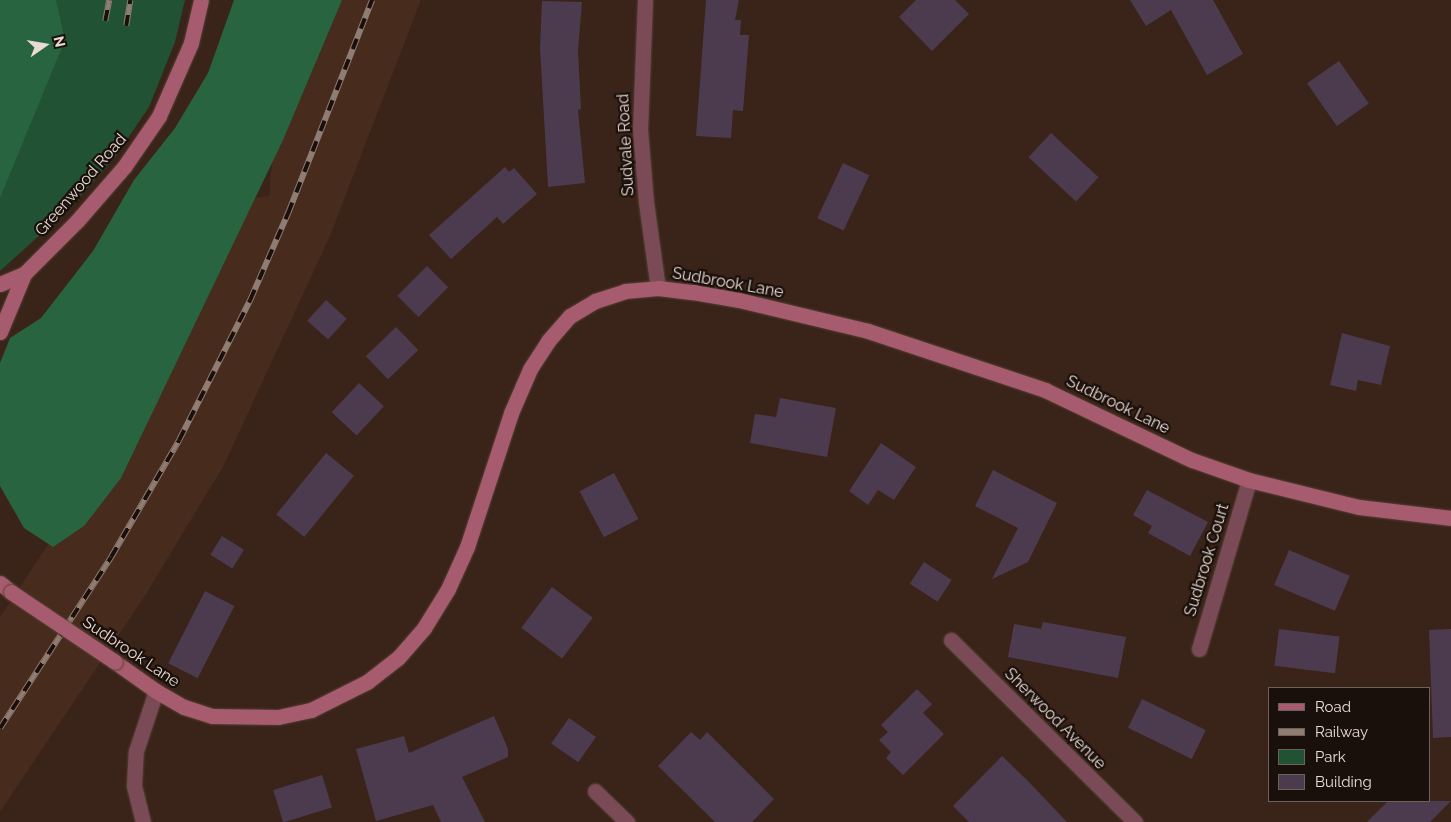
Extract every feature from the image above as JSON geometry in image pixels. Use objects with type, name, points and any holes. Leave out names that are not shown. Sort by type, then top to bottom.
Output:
[{"type":"street","name":"Greenwood Road","points":[[0,332],[24,274],[112,181],[159,116],[188,50],[202,0]]},
{"type":"street","name":"Sudvale Road","points":[[645,0],[640,129],[646,202],[658,288]]},
{"type":"street","points":[[0,284],[24,274]]},
{"type":"street","name":"Sudbrook Lane","points":[[6,588],[156,692],[184,706],[212,716],[278,717],[311,710],[337,699],[398,658],[424,628],[448,589],[467,547],[511,413],[530,368],[548,341],[570,316],[595,301],[626,291],[658,288],[739,300],[802,314],[965,361],[1045,390],[1192,460],[1249,480],[1359,507],[1451,518]]},
{"type":"street","name":"Sudbrook Court","points":[[1199,649],[1249,480]]},
{"type":"street","name":"Sherwood Avenue","points":[[951,640],[1135,822]]},
{"type":"street","points":[[144,822],[134,785],[136,751],[156,692]]},
{"type":"street","points":[[595,791],[627,822]]},
{"type":"shaded area","points":[[286,0],[421,0],[330,236],[223,467],[146,594],[0,812],[0,617],[59,528],[226,202],[269,196]]},
{"type":"green space","points":[[0,0],[185,0],[175,42],[149,107],[115,157],[71,207],[0,271]]},
{"type":"green space","points":[[0,0],[56,0],[65,40],[0,198]]},
{"type":"green space","points":[[234,0],[342,0],[283,140],[121,478],[84,526],[53,547],[24,528],[0,486],[0,363],[10,338],[41,318],[93,251],[134,180],[175,128],[208,73]]},
{"type":"building","points":[[706,0],[739,0],[735,20],[741,20],[740,35],[749,35],[743,111],[733,110],[731,138],[696,136]]},
{"type":"building","points":[[916,0],[955,0],[969,14],[932,51],[899,17]]},
{"type":"building","points":[[1130,0],[1213,0],[1243,54],[1207,75],[1171,10],[1146,26]]},
{"type":"building","points":[[542,1],[582,2],[578,50],[581,109],[578,110],[585,183],[548,187],[540,48]]},
{"type":"building","points":[[1339,61],[1369,104],[1337,126],[1307,83]]},
{"type":"building","points":[[1051,133],[1099,177],[1076,201],[1028,157]]},
{"type":"building","points":[[843,163],[869,175],[844,231],[817,218]]},
{"type":"building","points":[[505,167],[509,172],[514,168],[537,194],[503,224],[497,217],[451,259],[429,235]]},
{"type":"building","points":[[427,266],[448,287],[419,317],[397,296]]},
{"type":"building","points":[[326,300],[347,319],[328,340],[307,321]]},
{"type":"building","points":[[396,327],[418,350],[388,379],[366,356]]},
{"type":"building","points":[[1342,333],[1390,346],[1381,385],[1358,380],[1356,391],[1330,385]]},
{"type":"building","points":[[359,383],[384,406],[357,435],[332,412]]},
{"type":"building","points":[[780,398],[836,408],[827,457],[750,443],[755,414],[776,417]]},
{"type":"building","points":[[881,443],[916,467],[894,500],[878,490],[868,505],[849,491]]},
{"type":"building","points":[[326,453],[354,476],[304,537],[276,514]]},
{"type":"building","points":[[993,470],[1057,503],[1028,562],[992,579],[1018,528],[975,506]]},
{"type":"building","points":[[614,473],[638,519],[604,537],[580,491]]},
{"type":"building","points":[[1147,490],[1208,522],[1190,556],[1148,533],[1152,526],[1133,515]]},
{"type":"building","points":[[222,536],[244,550],[232,568],[210,555]]},
{"type":"building","points":[[1289,550],[1350,576],[1335,611],[1274,585]]},
{"type":"building","points":[[924,562],[952,580],[938,602],[910,584]]},
{"type":"building","points":[[552,587],[593,618],[562,658],[521,628]]},
{"type":"building","points":[[205,591],[234,606],[198,678],[168,663]]},
{"type":"building","points":[[1043,622],[1126,637],[1118,678],[1008,657],[1014,624],[1041,629]]},
{"type":"building","points":[[1279,629],[1340,636],[1335,673],[1274,666]]},
{"type":"building","points":[[1451,629],[1451,737],[1433,738],[1429,630]]},
{"type":"building","points":[[917,689],[932,704],[923,713],[944,734],[903,775],[886,758],[891,752],[879,740],[888,732],[881,725]]},
{"type":"building","points":[[1142,699],[1206,730],[1192,759],[1128,728]]},
{"type":"building","points":[[494,716],[508,749],[508,757],[462,777],[485,822],[441,822],[433,805],[376,821],[356,749],[404,736],[409,753]]},
{"type":"building","points":[[569,718],[596,737],[578,762],[551,743]]},
{"type":"building","points":[[691,732],[700,740],[707,732],[774,799],[752,822],[715,822],[658,766]]},
{"type":"building","points":[[1002,756],[1067,822],[969,822],[953,806]]},
{"type":"building","points":[[322,775],[332,808],[283,822],[273,790]]},
{"type":"building","points":[[1451,801],[1430,822],[1367,822],[1387,802]]},
{"type":"railway","points":[[105,21],[109,0]]},
{"type":"railway","points":[[126,26],[130,0]]},
{"type":"railway","points":[[0,728],[111,557],[179,440],[250,300],[288,213],[372,0]]}]
